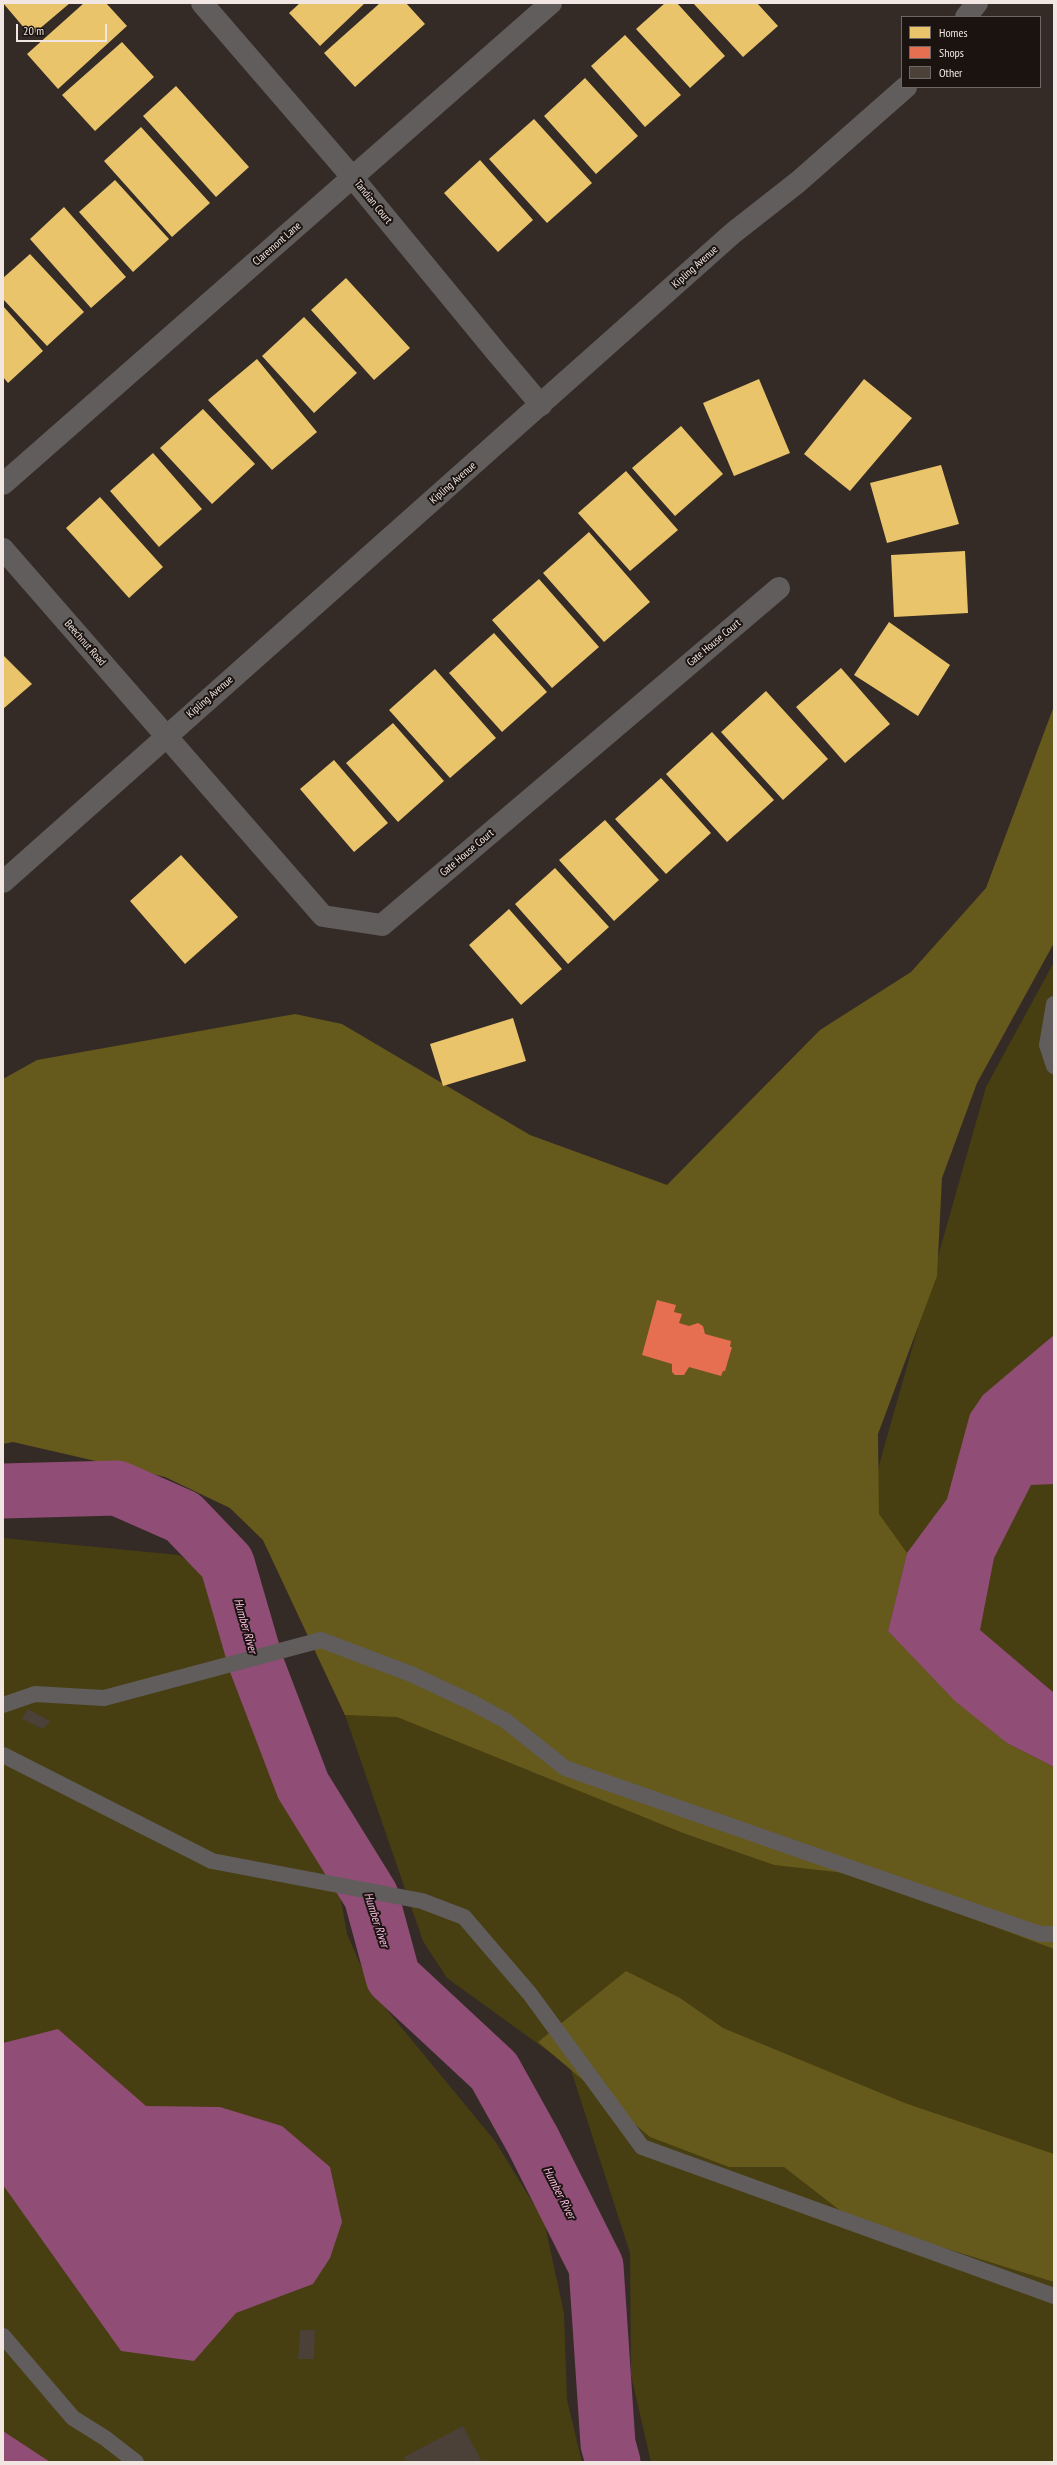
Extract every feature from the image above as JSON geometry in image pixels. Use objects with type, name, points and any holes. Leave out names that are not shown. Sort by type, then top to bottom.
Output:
[{"type":"street","name":"Tandian Court","points":[[202,3],[353,178],[541,405]]},
{"type":"street","name":"Claremont Lane","points":[[3,484],[353,178],[550,3]]},
{"type":"street","points":[[967,16],[977,3]]},
{"type":"street","name":"Kipling Avenue","points":[[3,882],[733,233],[798,182],[905,88]]},
{"type":"street","name":"Beechnut Road","points":[[3,549],[167,736]]},
{"type":"street","name":"Gate House Court","points":[[167,736],[323,916],[382,924],[779,588]]},
{"type":"lane","points":[[1054,1004],[1047,1045],[1054,1066]]},
{"type":"lane","points":[[3,1705],[34,1694],[104,1698],[321,1640],[411,1674],[473,1703],[506,1721],[565,1768],[1040,1934],[1054,1934]]},
{"type":"lane","points":[[3,1755],[212,1861],[422,1901],[464,1917],[530,1994],[642,2147],[1054,2296]]},
{"type":"lane","points":[[3,2336],[73,2418],[105,2438],[136,2462]]},
{"type":"shaded area","points":[[1054,706],[1054,943],[977,1083],[942,1178],[937,1276],[878,1434],[879,1514],[907,1553],[888,1631],[1007,1743],[1054,1767],[1054,1949],[854,1874],[774,1865],[683,1833],[397,1717],[345,1715],[263,1540],[230,1508],[165,1477],[13,1442],[3,1444],[3,1079],[37,1060],[295,1014],[342,1024],[530,1135],[667,1185],[820,1030],[911,972],[986,888]]},
{"type":"shaded area","points":[[1054,962],[1054,2462],[651,2462],[631,2375],[630,2253],[570,2067],[447,1978],[423,1941],[345,1715],[263,1540],[230,1508],[842,1596],[986,1087]]},
{"type":"shaded area","points":[[1054,1335],[1054,1484],[1031,1485],[994,1558],[980,1630],[1054,1693],[1054,1767],[1007,1743],[955,1701],[888,1631],[907,1553],[947,1499],[970,1414],[983,1395]]},
{"type":"shaded area","points":[[3,1538],[179,1555],[235,1591],[331,1844],[347,1934],[373,1993],[495,2141],[544,2221],[564,2313],[567,2400],[582,2462],[3,2462]]},
{"type":"shaded area","points":[[626,1971],[680,1998],[723,2028],[905,2103],[1054,2154],[1054,2282],[899,2234],[842,2212],[784,2167],[729,2167],[650,2137],[538,2042]]},
{"type":"shaded area","points":[[58,2029],[146,2106],[220,2107],[282,2126],[330,2167],[342,2222],[330,2258],[313,2284],[236,2313],[194,2361],[121,2351],[3,2185],[3,2043]]},
{"type":"shaded area","points":[[3,2431],[50,2462],[3,2462]]},
{"type":"building: Homes","points":[[3,3],[70,3],[31,36]]},
{"type":"building: Homes","points":[[84,3],[106,3],[127,26],[58,89],[27,54]]},
{"type":"building: Homes","points":[[300,3],[365,3],[320,46],[289,13]]},
{"type":"building: Homes","points":[[380,3],[406,3],[425,24],[355,87],[324,53]]},
{"type":"building: Homes","points":[[665,3],[677,3],[725,56],[690,88],[636,29]]},
{"type":"building: Homes","points":[[693,3],[757,3],[778,26],[743,57]]},
{"type":"building: Homes","points":[[625,35],[681,95],[645,127],[591,66]]},
{"type":"building: Homes","points":[[122,42],[154,77],[95,131],[62,95]]},
{"type":"building: Homes","points":[[585,78],[638,136],[596,174],[544,116]]},
{"type":"building: Homes","points":[[176,86],[249,167],[216,197],[143,116]]},
{"type":"building: Homes","points":[[534,119],[592,183],[547,223],[489,159]]},
{"type":"building: Homes","points":[[141,127],[210,203],[172,237],[104,161]]},
{"type":"building: Homes","points":[[480,160],[533,220],[498,252],[444,193]]},
{"type":"building: Homes","points":[[115,180],[169,239],[133,272],[79,212]]},
{"type":"building: Homes","points":[[64,207],[126,277],[91,308],[30,239]]},
{"type":"building: Homes","points":[[30,254],[84,312],[47,346],[3,299],[3,278]]},
{"type":"building: Homes","points":[[346,278],[410,348],[374,380],[311,310]]},
{"type":"building: Homes","points":[[3,306],[43,351],[8,383],[3,377]]},
{"type":"building: Homes","points":[[304,317],[357,373],[314,413],[262,356]]},
{"type":"building: Homes","points":[[257,359],[317,432],[272,470],[208,400]]},
{"type":"building: Homes","points":[[759,379],[790,453],[734,476],[703,403]]},
{"type":"building: Homes","points":[[864,379],[912,418],[850,491],[804,454]]},
{"type":"building: Homes","points":[[203,409],[255,464],[212,504],[160,448]]},
{"type":"building: Homes","points":[[681,426],[723,474],[675,516],[632,468]]},
{"type":"building: Homes","points":[[153,453],[202,509],[159,547],[110,491]]},
{"type":"building: Homes","points":[[941,465],[959,524],[887,543],[870,483]]},
{"type":"building: Homes","points":[[626,471],[678,530],[630,571],[578,513]]},
{"type":"building: Homes","points":[[100,497],[163,567],[129,598],[66,528]]},
{"type":"building: Homes","points":[[589,532],[650,602],[604,642],[543,573]]},
{"type":"building: Homes","points":[[965,551],[968,613],[894,617],[891,555]]},
{"type":"building: Homes","points":[[539,579],[599,647],[552,688],[492,620]]},
{"type":"building: Homes","points":[[889,622],[950,665],[918,716],[854,675]]},
{"type":"building: Homes","points":[[494,633],[547,692],[502,732],[449,673]]},
{"type":"building: Homes","points":[[3,655],[32,684],[3,709]]},
{"type":"building: Homes","points":[[841,668],[890,724],[845,763],[796,707]]},
{"type":"building: Homes","points":[[435,669],[496,738],[450,778],[389,710]]},
{"type":"building: Homes","points":[[766,691],[828,759],[783,800],[721,732]]},
{"type":"building: Homes","points":[[393,723],[444,781],[398,822],[346,763]]},
{"type":"building: Homes","points":[[712,732],[774,800],[727,842],[666,774]]},
{"type":"building: Homes","points":[[334,760],[388,823],[354,852],[300,789]]},
{"type":"building: Homes","points":[[661,778],[711,833],[666,874],[615,819]]},
{"type":"building: Homes","points":[[605,820],[659,880],[614,921],[559,860]]},
{"type":"building: Homes","points":[[181,855],[238,917],[185,964],[130,901]]},
{"type":"building: Homes","points":[[555,868],[609,927],[568,964],[515,904]]},
{"type":"building: Homes","points":[[509,909],[562,969],[521,1005],[469,945]]},
{"type":"building: Homes","points":[[513,1018],[526,1061],[443,1086],[430,1044]]},
{"type":"building: Shops","points":[[657,1300],[676,1305],[674,1312],[682,1314],[679,1323],[689,1326],[698,1323],[703,1326],[705,1334],[731,1341],[730,1347],[732,1347],[725,1371],[723,1371],[721,1376],[689,1367],[684,1375],[675,1375],[672,1372],[672,1364],[642,1355]]},
{"type":"building: Other","points":[[28,1709],[50,1721],[43,1729],[22,1719]]},
{"type":"building: Other","points":[[300,2330],[315,2330],[314,2359],[298,2359]]},
{"type":"building: Other","points":[[463,2426],[482,2462],[407,2462],[404,2457]]},
{"type":"waterway","name":"Humber River","points":[[3,1491],[117,1488],[183,1517],[227,1563],[256,1663],[303,1786],[371,1896],[393,1977],[494,2071],[533,2141],[596,2266],[608,2444],[613,2462]]}]
